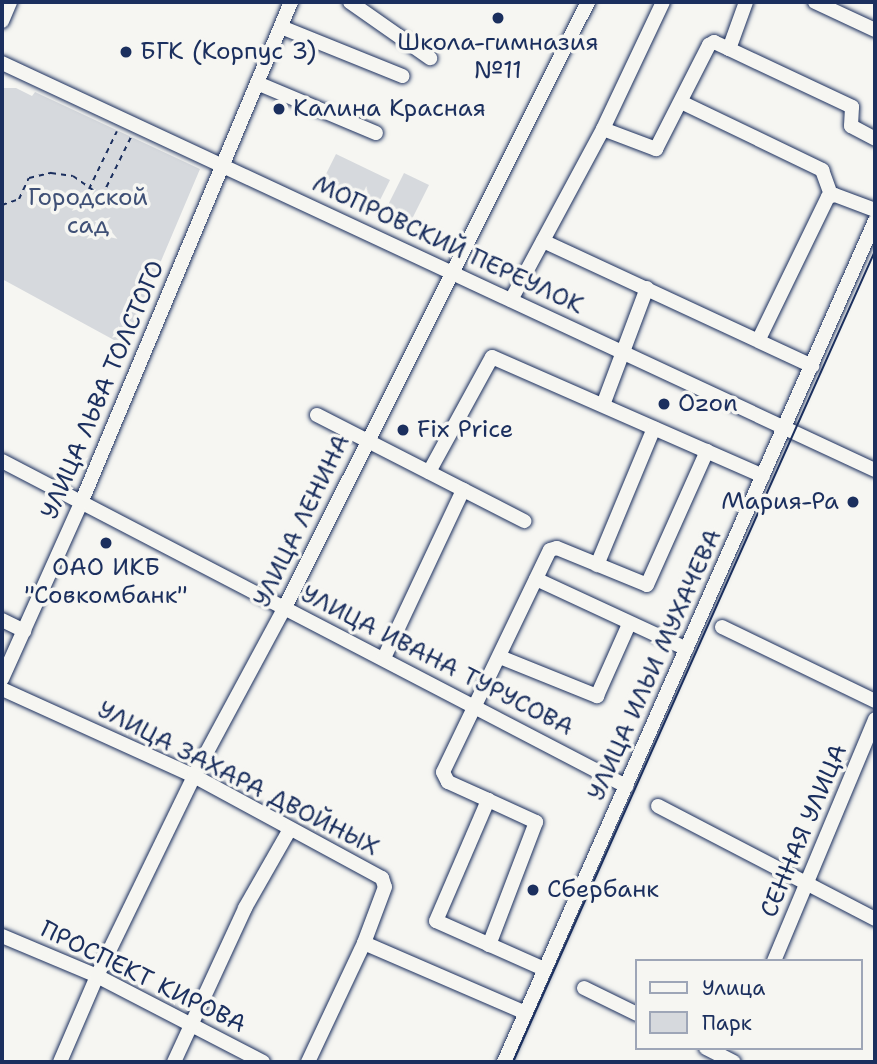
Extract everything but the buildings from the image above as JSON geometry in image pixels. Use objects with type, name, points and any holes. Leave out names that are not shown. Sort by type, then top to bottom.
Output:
[{"type":"street","points":[[2,21],[10,2]]},
{"type":"street","name":"УЛИЦА ЛЬВА ТОЛСТОГО","points":[[2,679],[81,503],[291,2]]},
{"type":"street","points":[[350,2],[430,58]]},
{"type":"street","name":"УЛИЦА ЛЕНИНА","points":[[60,1062],[97,976],[194,776],[285,607],[587,2]]},
{"type":"street","points":[[511,300],[603,129],[663,2]]},
{"type":"street","points":[[729,49],[746,2]]},
{"type":"street","points":[[815,2],[875,30]]},
{"type":"street","points":[[281,27],[402,76]]},
{"type":"street","points":[[603,129],[656,149],[711,43],[852,107],[852,126],[875,139]]},
{"type":"street","name":"МОПРОВСКИЙ ПЕРЕУЛОК","points":[[2,63],[875,470]]},
{"type":"street","points":[[257,83],[376,133]]},
{"type":"street","points":[[681,102],[822,170],[831,195],[759,339]]},
{"type":"street","points":[[831,195],[875,210]]},
{"type":"street","name":"УЛИЦА ИЛЬИ МУХАЧЕВА","points":[[504,1062],[875,220]]},
{"type":"street","points":[[543,241],[759,339],[812,366]]},
{"type":"street","points":[[603,405],[647,288]]},
{"type":"street","points":[[429,472],[492,357],[763,476]]},
{"type":"street","points":[[317,415],[524,521]]},
{"type":"street","points":[[597,565],[654,428]]},
{"type":"street","points":[[489,945],[536,822],[444,776],[553,548],[644,584],[650,582],[707,451]]},
{"type":"street","name":"УЛИЦА ИВАНА ТУРУСОВА","points":[[2,461],[478,705],[626,786]]},
{"type":"street","points":[[384,658],[463,490]]},
{"type":"street","points":[[537,579],[687,649]]},
{"type":"street","points":[[2,620],[25,631]]},
{"type":"street","points":[[500,657],[597,696],[629,624]]},
{"type":"street","points":[[722,627],[875,701]]},
{"type":"street","name":"УЛИЦА ЗАХАРА ДВОЙНЫХ","points":[[2,689],[194,776],[385,882],[364,943]]},
{"type":"street","name":"СЕННАЯ УЛИЦА","points":[[775,959],[875,719]]},
{"type":"street","points":[[488,800],[436,917],[439,923],[544,969]]},
{"type":"street","points":[[658,806],[806,887],[875,919]]},
{"type":"street","points":[[174,1062],[245,908],[290,829]]},
{"type":"street","name":"ПРОСПЕКТ КИРОВА","points":[[2,936],[97,976],[263,1062]]},
{"type":"street","points":[[308,1062],[364,943],[526,1013]]},
{"type":"street","points":[[584,988],[636,1014]]},
{"type":"street","points":[[711,1050],[733,1058]]},
{"type":"path","points":[[89,190],[123,119]]},
{"type":"path","points":[[2,205],[19,199],[29,178],[51,173],[73,176],[89,190],[102,196],[137,125]]},
{"type":"green space","name":"Городской сад","points":[[2,88],[16,88],[32,96],[35,92],[200,169],[125,346],[2,279]]},
{"type":"green space","points":[[336,154],[390,180],[377,206],[323,180]]},
{"type":"green space","points":[[404,173],[429,185],[410,223],[385,211]]},
{"type":"tram line","points":[[513,1062],[875,251]]},
{"type":"place","name":"Школа-гимназия №11","points":[[498,18]]},
{"type":"place","name":"БГК (Корпус 3)","points":[[126,52]]},
{"type":"place","name":"Калина Красная","points":[[279,109]]},
{"type":"place","name":"Ozon","points":[[664,404]]},
{"type":"place","name":"Fix Price","points":[[403,430]]},
{"type":"place","name":"Мария-Ра","points":[[853,502]]},
{"type":"place","name":"ОАО ИКБ \"Совкомбанк\"","points":[[106,543]]},
{"type":"place","name":"Сбербанк","points":[[533,890]]}]
